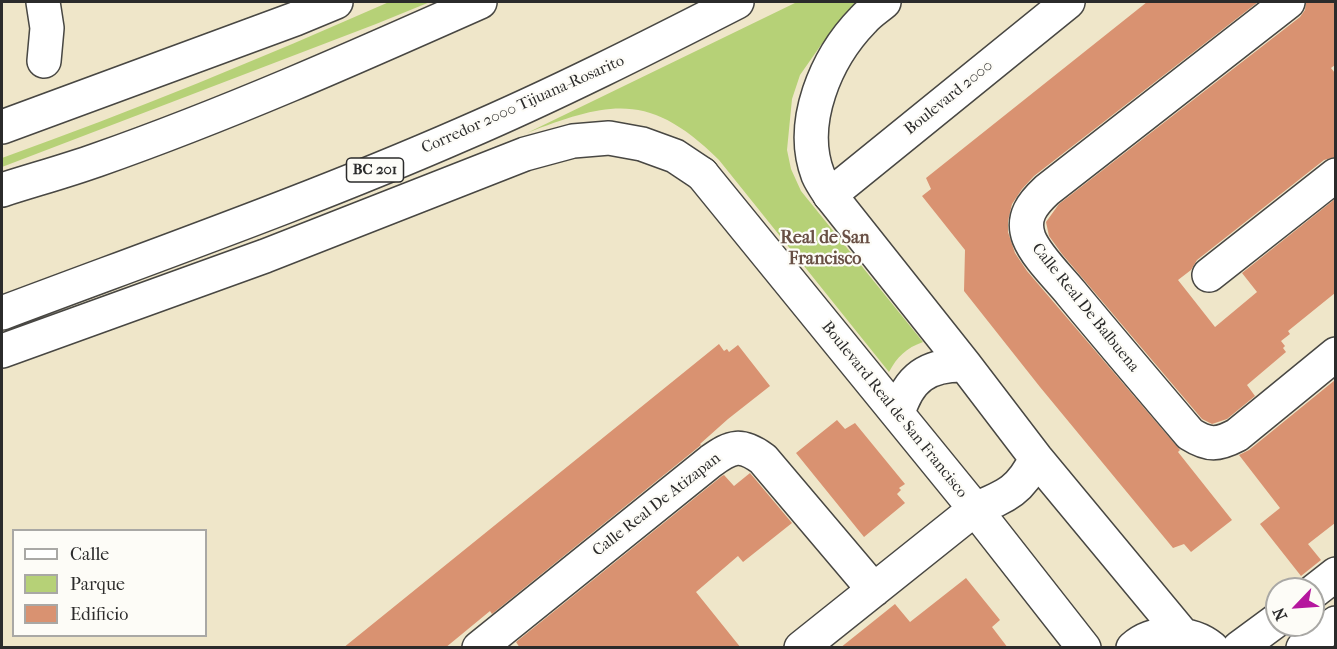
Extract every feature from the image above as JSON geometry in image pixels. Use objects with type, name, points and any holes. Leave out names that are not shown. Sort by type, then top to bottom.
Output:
[{"type":"main road","points":[[43,2],[47,28],[44,61]]},
{"type":"main road","points":[[2,127],[297,10],[336,2]]},
{"type":"main road","points":[[2,190],[96,160],[208,118],[480,2]]},
{"type":"main road","name":"Corredor 2000 Tijuana-Rosarito","points":[[2,313],[251,220],[462,135],[581,81],[737,2]]},
{"type":"main road","points":[[884,2],[862,20],[841,48],[816,101],[812,127],[812,149],[818,174],[830,195],[1036,458],[1182,634]]},
{"type":"main road","name":"Boulevard 2000","points":[[830,195],[1068,2]]},
{"type":"main road","name":"Calle Real De Balbuena","points":[[1288,2],[1041,196],[1034,202],[1026,218],[1029,237],[1042,258],[1190,434],[1200,441],[1209,444],[1218,443],[1237,435],[1335,354]]},
{"type":"main road","name":"Boulevard Real de San Francisco","points":[[2,351],[265,256],[525,154],[573,141],[609,138],[642,144],[675,156],[702,174],[975,509],[1084,648]]},
{"type":"main road","points":[[1209,275],[1335,175]]},
{"type":"main road","points":[[897,414],[912,382],[929,370],[947,364],[965,365]]},
{"type":"main road","name":"Calle Real De Atizapan","points":[[479,648],[711,461],[724,451],[739,447],[750,450],[763,459],[874,590]]},
{"type":"main road","points":[[801,648],[975,509],[996,501],[1015,489],[1027,476],[1036,458]]},
{"type":"main road","points":[[1239,648],[1265,629]]},
{"type":"main road","points":[[1133,648],[1159,635],[1182,634],[1205,642],[1212,648]]},
{"type":"green space","points":[[389,2],[430,2],[2,167],[2,158],[197,83]]},
{"type":"green space","points":[[797,2],[862,2],[850,10],[800,75],[792,99],[787,150],[791,169],[801,191],[923,342],[903,354],[889,372],[719,160],[695,138],[651,113],[629,109],[607,109],[583,114],[527,133]]},
{"type":"building","points":[[1147,2],[1258,2],[1034,176],[1012,204],[1008,232],[1015,253],[1027,271],[1180,450],[1178,452],[1232,520],[1191,552],[1184,544],[1173,548],[964,291],[965,250],[922,196],[931,189],[926,178]]},
{"type":"building","points":[[1306,2],[1335,2],[1335,65],[1331,68],[1335,73],[1335,157],[1324,160],[1197,260],[1191,270],[1178,280],[1215,327],[1257,292],[1242,273],[1335,199],[1335,293],[1288,331],[1290,334],[1281,341],[1286,352],[1247,385],[1255,396],[1227,419],[1212,424],[1202,419],[1062,254],[1049,236],[1046,222],[1059,204],[1300,17],[1305,10]]},
{"type":"building","points":[[719,344],[724,351],[727,349],[729,352],[738,345],[770,386],[728,419],[701,445],[492,614],[490,611],[445,648],[343,648]]},
{"type":"building","points":[[1335,380],[1335,523],[1308,544],[1321,560],[1301,576],[1260,524],[1280,508],[1239,455],[1249,450]]},
{"type":"building","points":[[837,420],[845,429],[855,423],[905,484],[899,488],[901,490],[897,494],[905,503],[864,537],[796,453]]},
{"type":"building","points":[[750,473],[792,523],[743,562],[738,556],[696,592],[741,648],[520,648],[516,642],[722,476],[724,475],[734,486]]},
{"type":"building","points":[[966,578],[1000,620],[992,627],[1008,648],[840,648],[895,604],[910,622]]},
{"type":"district","name":"Real de San Francisco","points":[[825,249]]}]
